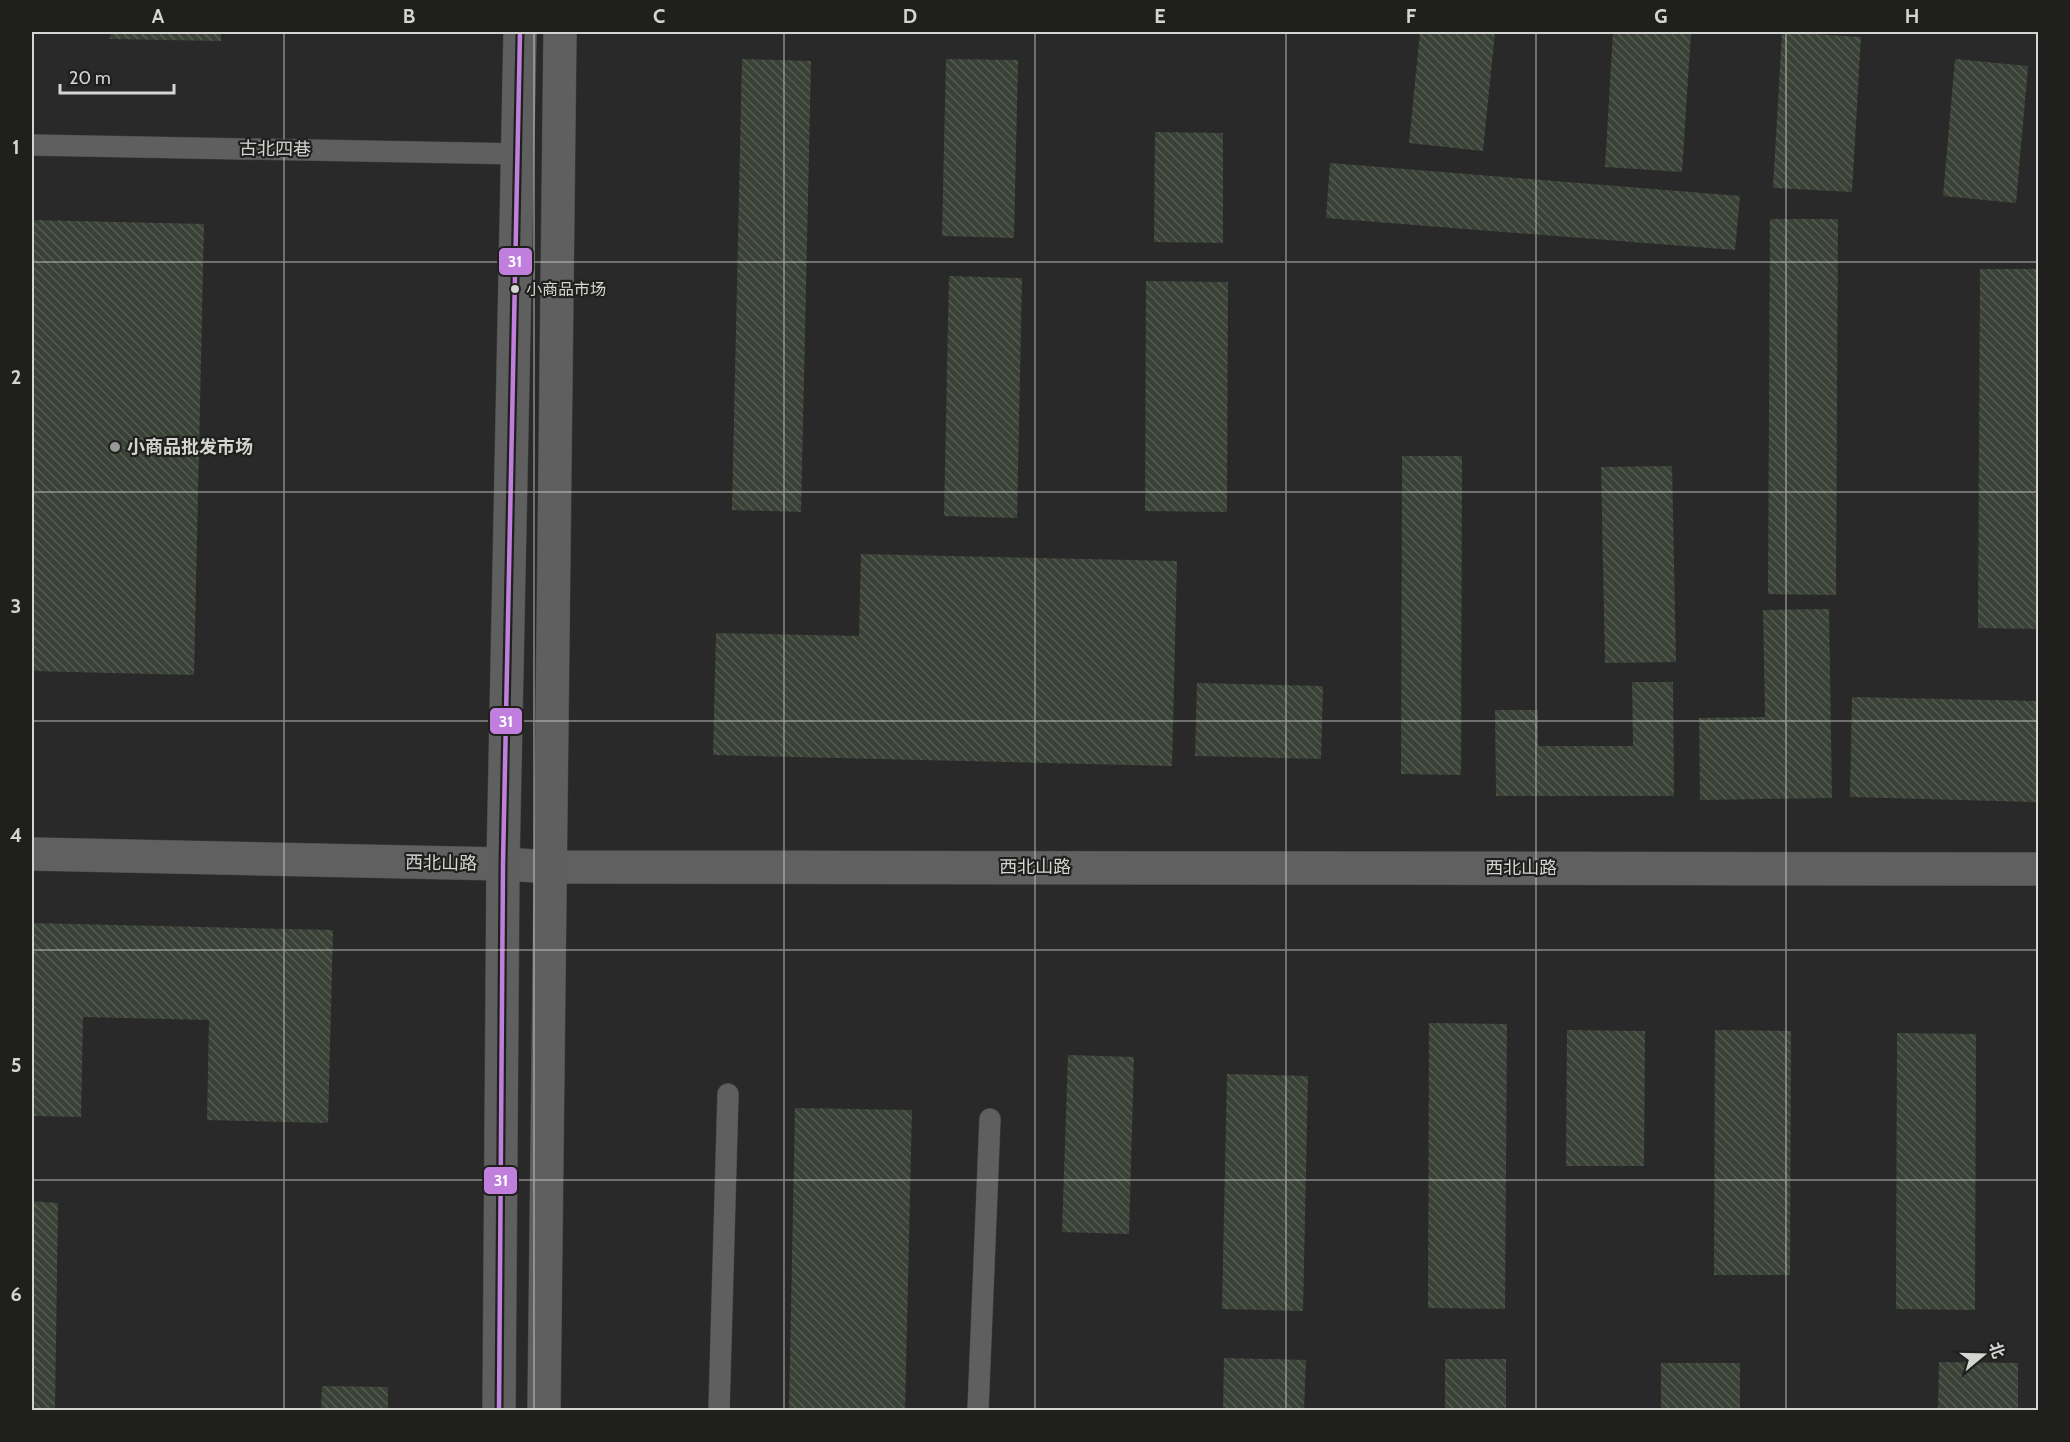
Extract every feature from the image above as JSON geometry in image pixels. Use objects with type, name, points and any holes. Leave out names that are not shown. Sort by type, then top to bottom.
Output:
[{"type":"main road","points":[[499,1410],[503,864],[520,32]]},
{"type":"main road","points":[[544,1410],[560,32]]},
{"type":"main road","name":"西北山路","points":[[32,855],[503,864],[550,867],[2038,868]]},
{"type":"lane","name":"古北四巷","points":[[32,145],[518,154]]},
{"type":"lane","points":[[719,1410],[728,1094]]},
{"type":"lane","points":[[978,1410],[990,1119]]},
{"type":"building","points":[[111,32],[221,32],[221,41],[110,39]]},
{"type":"building","points":[[1420,32],[1495,32],[1483,151],[1409,143]]},
{"type":"building","points":[[1613,32],[1691,32],[1682,172],[1605,167]]},
{"type":"building","points":[[1782,32],[1861,37],[1852,192],[1773,188]]},
{"type":"building","points":[[742,59],[811,61],[801,512],[732,510]]},
{"type":"building","points":[[946,59],[1018,60],[1014,238],[942,236]]},
{"type":"building","points":[[1955,59],[2028,66],[2016,203],[1943,196]]},
{"type":"building","points":[[1155,132],[1223,133],[1223,243],[1154,242]]},
{"type":"building","points":[[1330,163],[1740,196],[1735,250],[1326,218]]},
{"type":"building","points":[[1770,219],[1838,219],[1836,595],[1768,594]]},
{"type":"building","name":"小商品批发市场","points":[[32,220],[204,224],[194,675],[32,671]]},
{"type":"building","points":[[1980,269],[2038,269],[2038,629],[1978,628]]},
{"type":"building","points":[[949,276],[1022,278],[1017,518],[944,516]]},
{"type":"building","points":[[1146,281],[1228,282],[1227,512],[1145,511]]},
{"type":"building","points":[[1402,456],[1462,456],[1461,775],[1401,774]]},
{"type":"building","points":[[1672,466],[1676,662],[1605,663],[1601,467]]},
{"type":"building","points":[[861,554],[1177,561],[1172,766],[713,755],[716,633],[859,636]]},
{"type":"building","points":[[1829,609],[1832,798],[1700,800],[1699,718],[1765,717],[1763,610]]},
{"type":"building","points":[[1632,682],[1673,682],[1674,796],[1496,796],[1495,710],[1538,710],[1538,746],[1633,746]]},
{"type":"building","points":[[1197,683],[1323,686],[1321,759],[1195,756]]},
{"type":"building","points":[[1852,697],[2038,701],[2038,802],[1850,797]]},
{"type":"building","points":[[32,923],[333,930],[328,1123],[207,1120],[209,1020],[83,1017],[81,1117],[32,1116]]},
{"type":"building","points":[[1429,1023],[1507,1024],[1505,1309],[1428,1308]]},
{"type":"building","points":[[1567,1030],[1645,1031],[1644,1166],[1566,1166]]},
{"type":"building","points":[[1715,1030],[1791,1031],[1790,1275],[1714,1275]]},
{"type":"building","points":[[1897,1033],[1976,1034],[1975,1310],[1896,1309]]},
{"type":"building","points":[[1068,1055],[1134,1057],[1129,1234],[1062,1232]]},
{"type":"building","points":[[1227,1074],[1308,1076],[1303,1311],[1222,1309]]},
{"type":"building","points":[[795,1108],[912,1110],[905,1410],[789,1410]]},
{"type":"building","points":[[32,1201],[58,1203],[55,1410],[32,1410]]},
{"type":"building","points":[[1224,1358],[1306,1360],[1304,1410],[1223,1410]]},
{"type":"building","points":[[1445,1359],[1506,1359],[1506,1410],[1445,1410]]},
{"type":"building","points":[[1939,1362],[2018,1363],[2018,1410],[1938,1410]]},
{"type":"building","points":[[1661,1363],[1740,1363],[1740,1410],[1661,1410]]},
{"type":"building","points":[[322,1386],[388,1387],[388,1410],[321,1410]]},
{"type":"transit line","name":"31","points":[[499,1410],[503,864],[520,32]]},
{"type":"place","name":"小商品市场","points":[[515,289]]},
{"type":"place","name":"小商品批发市场","points":[[115,447]]}]
